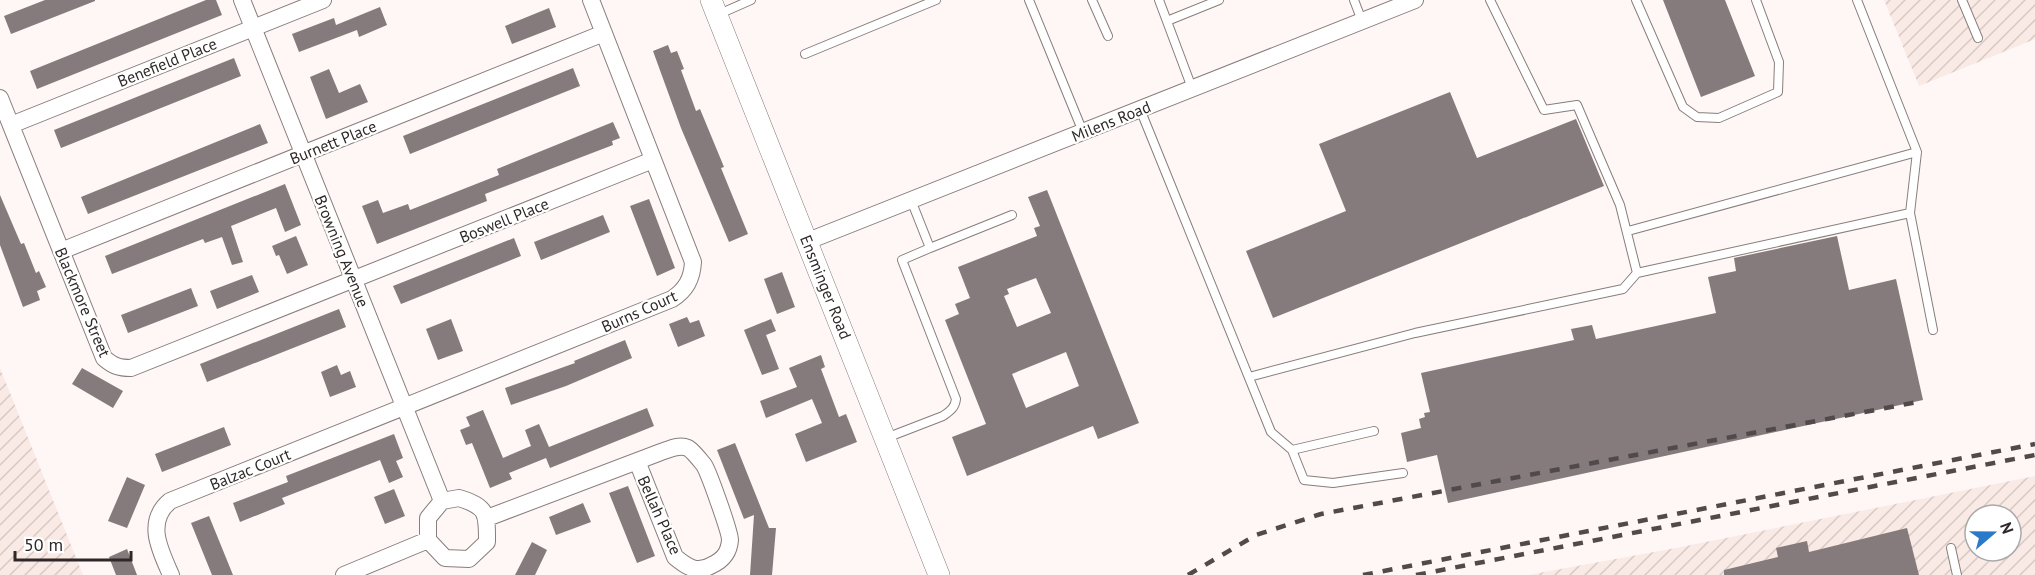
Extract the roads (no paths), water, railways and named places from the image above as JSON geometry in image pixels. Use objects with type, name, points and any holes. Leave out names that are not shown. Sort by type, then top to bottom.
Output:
[{"type":"street","name":"Browning Avenue","points":[[242,0],[442,501]]},
{"type":"street","name":"Benefield Place","points":[[11,124],[322,0]]},
{"type":"street","name":"Burns Court","points":[[405,407],[672,299],[681,293],[693,273],[693,262],[591,0]]},
{"type":"street","name":"Milens Road","points":[[808,241],[1415,0]]},
{"type":"street","name":"Ensminger Road","points":[[714,7],[939,575]]},
{"type":"street","name":"Burnett Place","points":[[61,251],[604,33]]},
{"type":"street","name":"Blackmore Street","points":[[0,98],[104,358],[111,365],[131,368],[354,280]]},
{"type":"street","name":"Boswell Place","points":[[354,280],[654,160]]},
{"type":"street","name":"Balzac Court","points":[[171,575],[159,546],[155,526],[159,514],[170,501],[405,407]]},
{"type":"street","name":"Bellah Place","points":[[487,518],[637,461],[679,446],[690,449],[705,466],[730,537],[728,551],[720,561],[697,571],[675,557],[637,461]]},
{"type":"street","points":[[459,498],[476,504],[487,518],[487,542],[469,559],[444,558],[428,540],[428,518],[442,501],[459,498]]},
{"type":"street","points":[[344,575],[428,540]]},
{"type":"lane","points":[[714,7],[751,0]]},
{"type":"lane","points":[[805,54],[936,0]]},
{"type":"lane","points":[[1029,0],[1083,132]]},
{"type":"lane","points":[[1092,0],[1108,36]]},
{"type":"lane","points":[[1159,0],[1192,88]]},
{"type":"lane","points":[[1167,21],[1219,0]]},
{"type":"lane","points":[[1354,0],[1362,21]]},
{"type":"lane","points":[[1490,0],[1544,110],[1577,105],[1620,205],[1637,273]]},
{"type":"lane","points":[[1635,0],[1683,107],[1697,117],[1719,118],[1778,92],[1779,62],[1756,0]]},
{"type":"lane","points":[[1857,0],[1917,152],[1910,213],[1933,330]]},
{"type":"lane","points":[[1962,0],[1978,38]]},
{"type":"lane","points":[[1140,109],[1271,432],[1292,450],[1304,480],[1333,483],[1403,473]]},
{"type":"lane","points":[[1628,231],[1917,152]]},
{"type":"lane","points":[[911,200],[930,248]]},
{"type":"lane","points":[[1249,377],[1414,333],[1623,289],[1637,273],[1910,213]]},
{"type":"lane","points":[[886,439],[943,416],[956,404],[902,260],[1012,215]]},
{"type":"lane","points":[[1292,450],[1374,430]]},
{"type":"lane","points":[[1951,548],[1957,575]]},
{"type":"railway","points":[[1188,575],[1256,535],[1321,514],[1923,401]]},
{"type":"railway","points":[[1363,575],[2035,444]]},
{"type":"railway","points":[[1416,575],[2035,455]]}]
